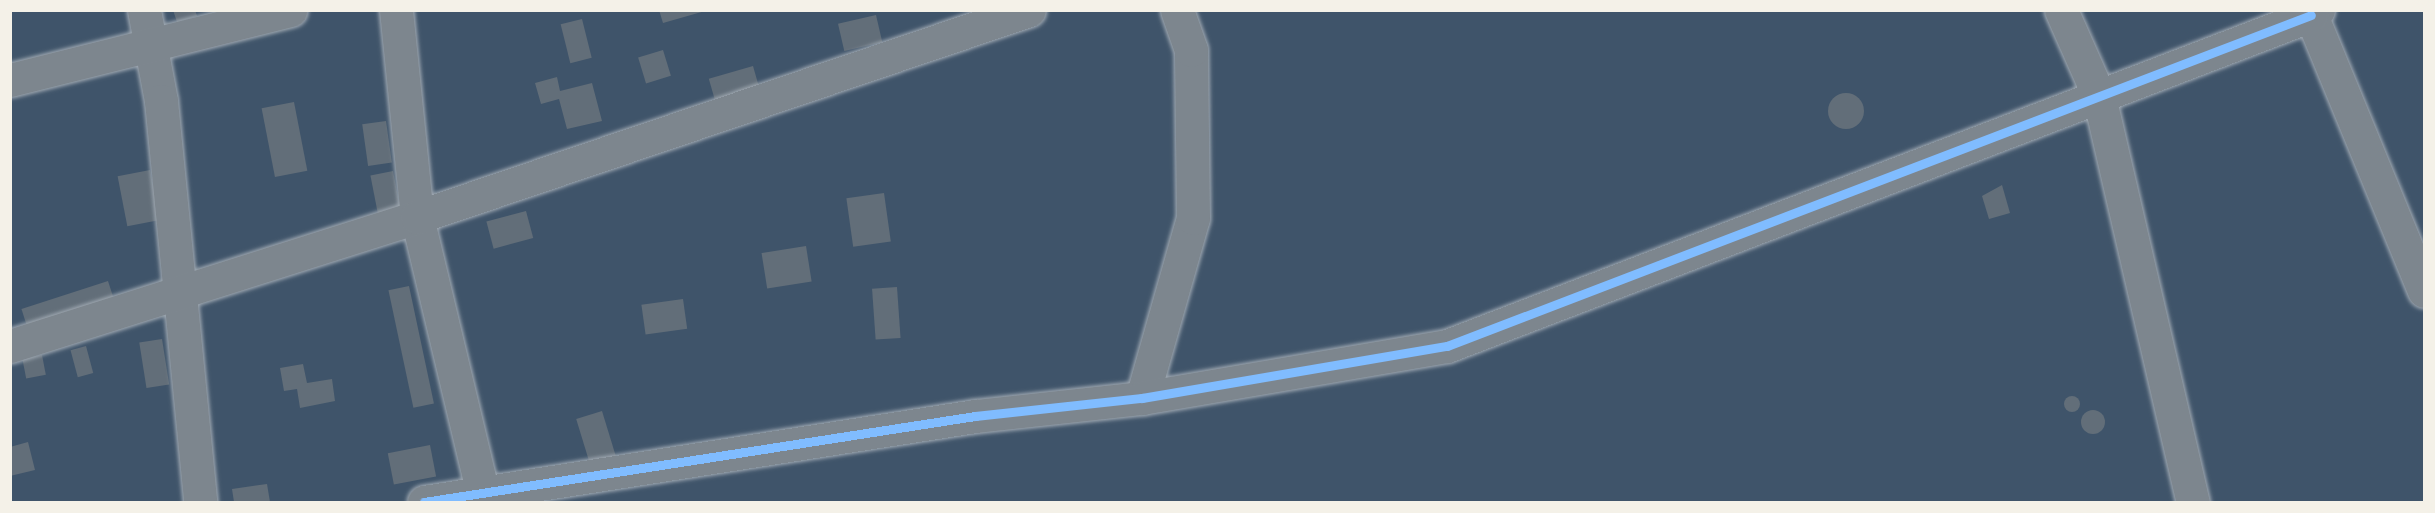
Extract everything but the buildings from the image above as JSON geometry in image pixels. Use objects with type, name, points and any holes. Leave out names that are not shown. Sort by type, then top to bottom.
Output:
[{"type":"street","points":[[144,10],[149,48],[161,101],[200,502]]},
{"type":"street","points":[[10,80],[149,48],[290,10]]},
{"type":"street","points":[[396,10],[417,217],[483,497]]},
{"type":"street","points":[[10,346],[417,217],[1029,10]]},
{"type":"street","points":[[1142,398],[1194,218],[1191,50],[1177,10]]},
{"type":"street","points":[[2061,10],[2099,96],[2193,502]]},
{"type":"street","points":[[424,502],[483,497],[975,416],[1142,398],[1447,346],[2314,13],[2424,291]]},
{"type":"cycle path","points":[[424,502],[975,416],[1142,398],[1447,346],[2311,15]]}]
